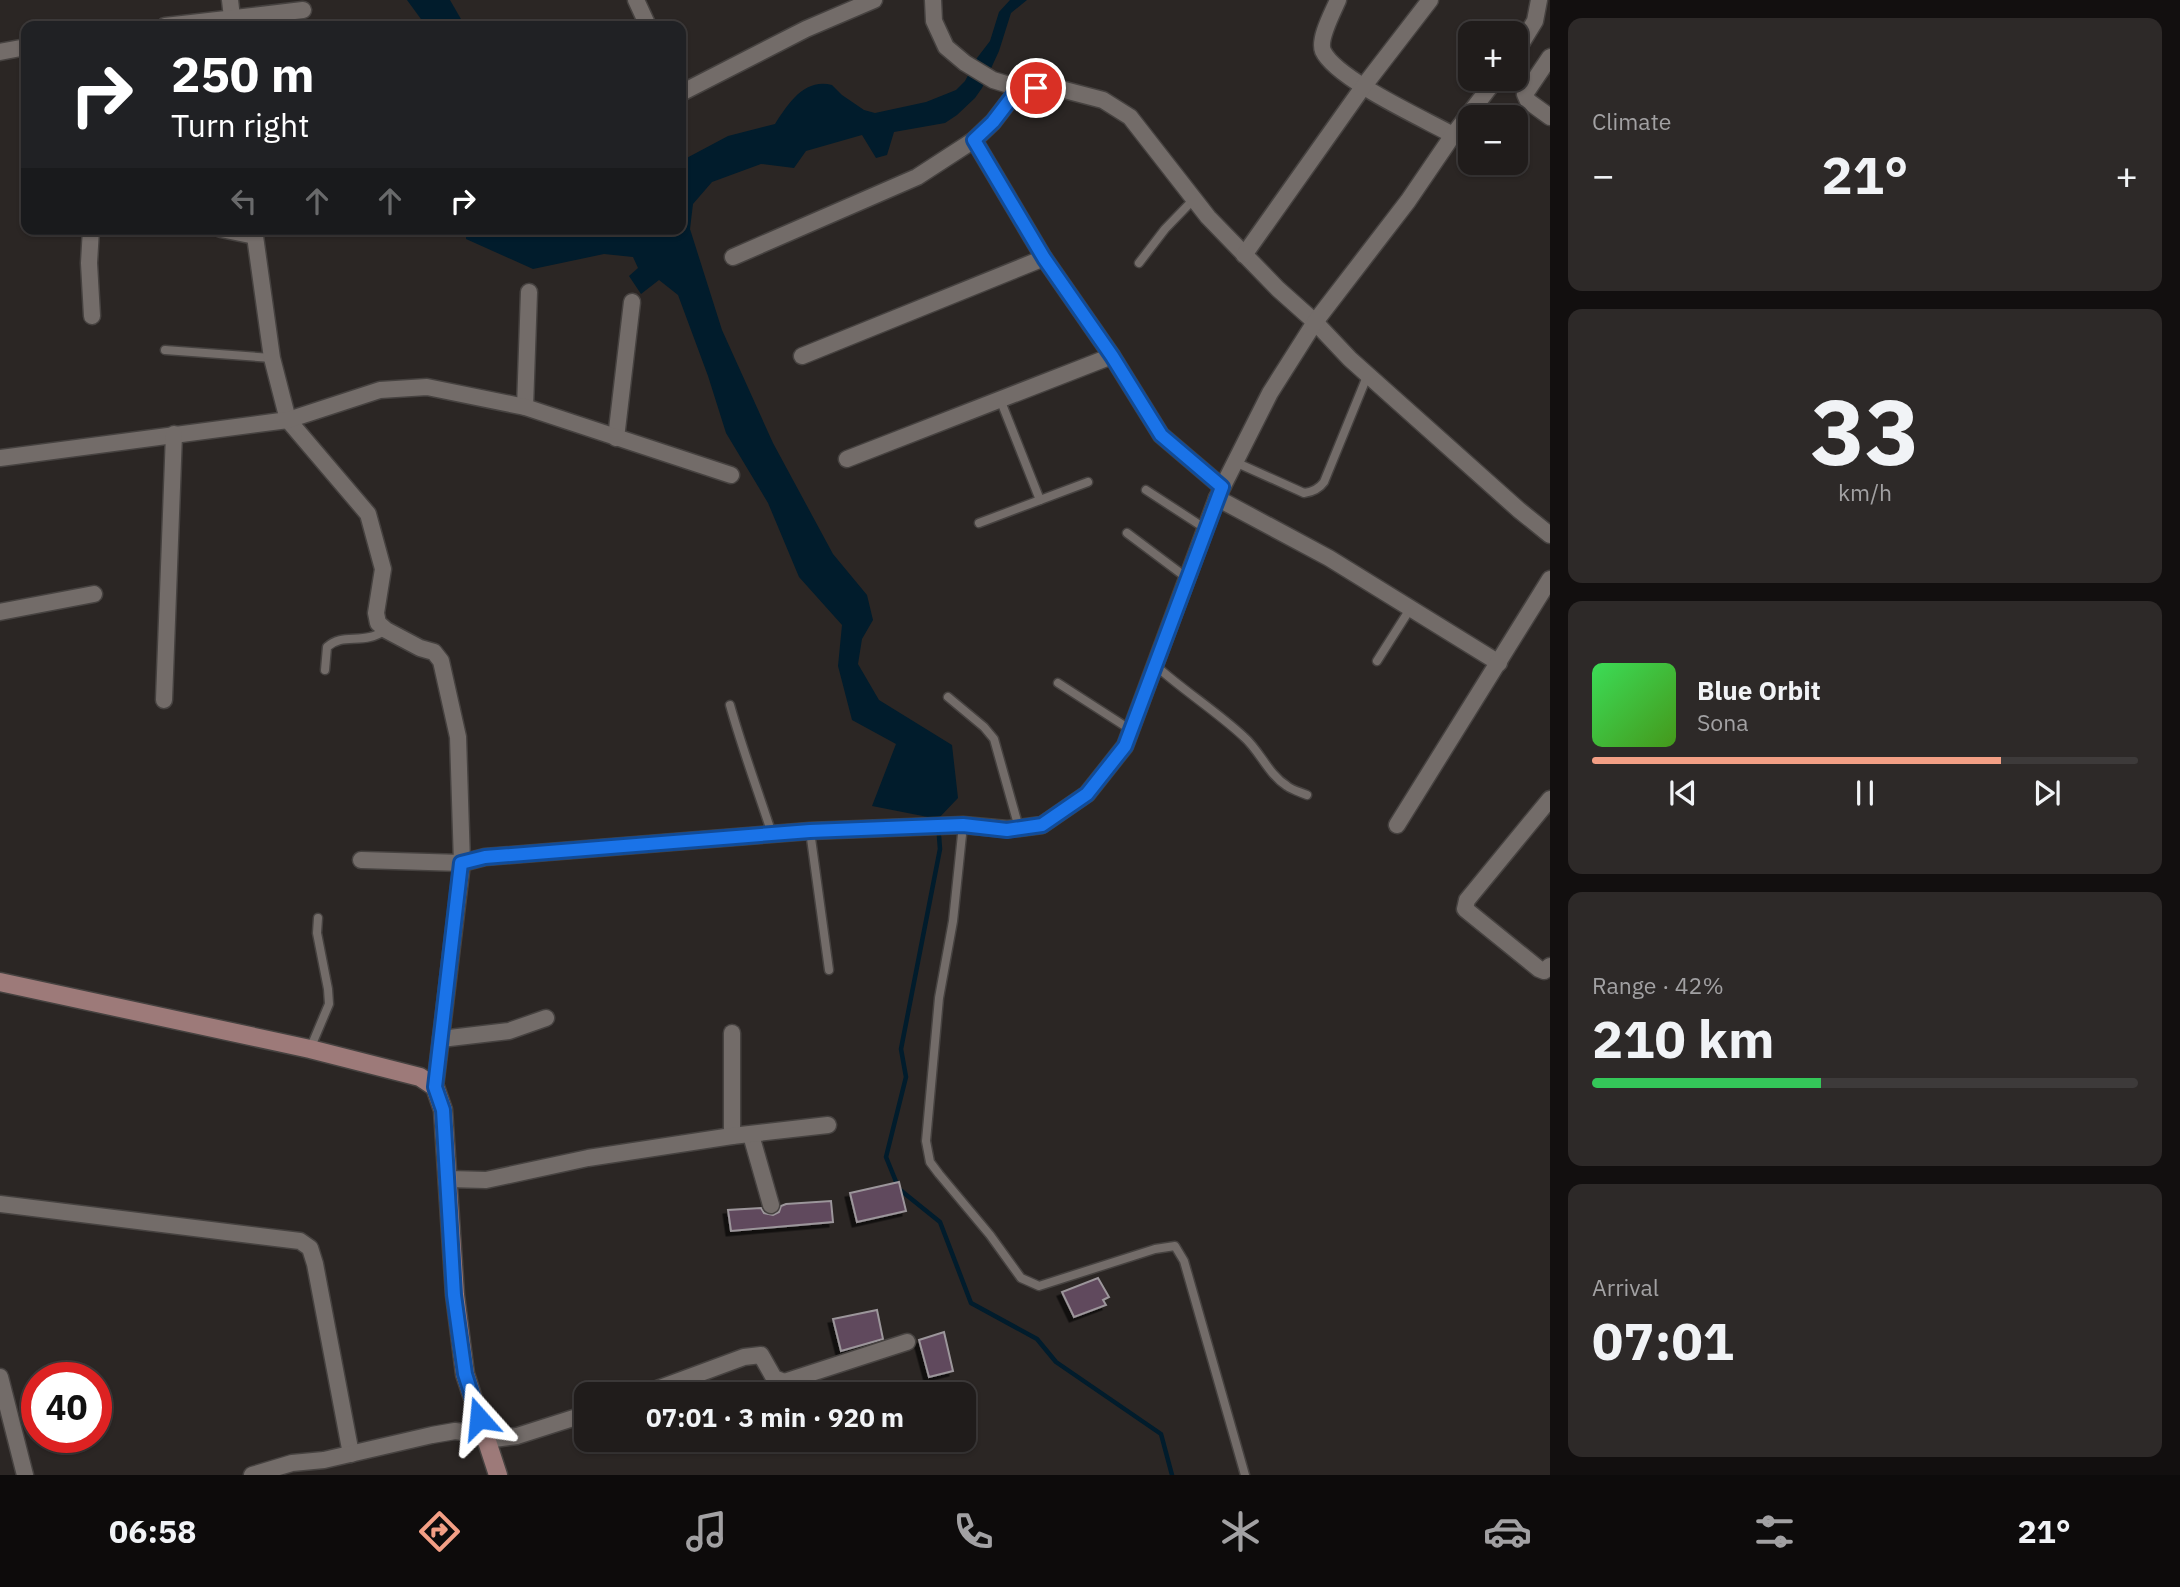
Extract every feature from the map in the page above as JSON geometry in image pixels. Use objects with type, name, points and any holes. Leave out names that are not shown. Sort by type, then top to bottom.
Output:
[{"type":"street","points":[[230,0],[232,21]]},
{"type":"street","points":[[636,0],[646,21]]},
{"type":"street","points":[[686,90],[806,29],[874,0]]},
{"type":"street","points":[[933,0],[934,21],[946,47],[965,63],[993,80],[1019,88],[1053,87],[1103,100],[1130,117],[1194,199],[1278,289],[1368,374],[1550,535]]},
{"type":"street","points":[[1338,0],[1325,30],[1322,49],[1334,64],[1363,87],[1454,135]]},
{"type":"street","points":[[1244,255],[1363,87],[1430,0]]},
{"type":"street","points":[[1528,32],[1535,21],[1539,0]]},
{"type":"street","points":[[238,21],[303,10]]},
{"type":"street","points":[[0,52],[21,48]]},
{"type":"street","points":[[1550,57],[1525,94],[1528,101],[1550,117]]},
{"type":"street","points":[[733,257],[917,177],[974,140],[993,122],[1019,88]]},
{"type":"street","points":[[361,860],[461,863],[485,857],[810,831],[963,825],[1007,830],[1042,825],[1087,794],[1125,746],[1220,493],[1270,393],[1315,322],[1408,201],[1487,91]]},
{"type":"street","points":[[974,140],[1044,258],[1112,356],[1161,435],[1220,493],[1499,663]]},
{"type":"street","points":[[91,235],[89,263],[92,316]]},
{"type":"street","points":[[254,235],[272,358],[288,420],[368,514],[383,569],[376,613],[378,623],[386,631],[434,652],[441,661],[458,737],[461,863],[435,1087],[443,1110],[454,1295],[465,1374],[498,1475]]},
{"type":"street","points":[[802,356],[1044,258]]},
{"type":"street","points":[[525,407],[529,292]]},
{"type":"street","points":[[616,438],[632,302]]},
{"type":"street","points":[[847,459],[1112,356]]},
{"type":"street","points":[[0,458],[288,420],[380,390],[427,387],[525,407],[731,475]]},
{"type":"street","points":[[164,700],[174,434]]},
{"type":"street","points":[[1397,825],[1550,579]]},
{"type":"street","points":[[0,612],[94,594]]},
{"type":"street","points":[[1550,799],[1467,900],[1465,909],[1539,969],[1544,971],[1550,966]]},
{"type":"street","points":[[0,982],[310,1049],[420,1077],[435,1087]]},
{"type":"street","points":[[441,1039],[509,1031],[546,1018]]},
{"type":"street","points":[[732,1033],[732,1136]]},
{"type":"street","points":[[449,1179],[486,1180],[588,1158],[732,1136],[828,1125]]},
{"type":"street","points":[[751,1135],[771,1205]]},
{"type":"street","points":[[0,1204],[300,1241],[310,1248],[351,1454]]},
{"type":"street","points":[[676,1382],[744,1357],[761,1355],[774,1378],[784,1382],[907,1342]]},
{"type":"street","points":[[0,1377],[25,1475]]},
{"type":"street","points":[[252,1475],[292,1463],[324,1460],[455,1431],[471,1433],[486,1440],[517,1436],[574,1418]]},
{"type":"lane","points":[[1139,263],[1165,229],[1194,199]]},
{"type":"lane","points":[[165,350],[272,358]]},
{"type":"lane","points":[[1235,462],[1304,493],[1321,486],[1368,374]]},
{"type":"lane","points":[[1000,399],[1040,500]]},
{"type":"lane","points":[[979,523],[1088,482]]},
{"type":"lane","points":[[1146,490],[1206,529]]},
{"type":"lane","points":[[1126,533],[1187,578]]},
{"type":"lane","points":[[1377,661],[1410,609]]},
{"type":"lane","points":[[325,670],[327,648],[333,642],[353,637],[371,637],[386,631]]},
{"type":"lane","points":[[1155,665],[1247,739],[1273,774],[1287,787],[1307,795]]},
{"type":"lane","points":[[1058,683],[1131,730]]},
{"type":"lane","points":[[948,697],[984,727],[994,739],[1019,828]]},
{"type":"lane","points":[[730,705],[772,834]]},
{"type":"lane","points":[[963,825],[953,921],[939,998],[926,1141],[930,1162],[990,1235],[1021,1278],[1039,1286],[1155,1249],[1175,1246],[1184,1261],[1245,1475]]},
{"type":"lane","points":[[810,831],[829,970]]},
{"type":"lane","points":[[310,1049],[329,1004],[317,933],[318,918]]},
{"type":"water","points":[[407,0],[450,0],[462,21],[422,21]]},
{"type":"water","points":[[1010,0],[1027,0],[1011,13],[999,51],[982,88],[957,115],[945,123],[894,132],[887,155],[876,158],[862,135],[806,151],[794,168],[761,164],[712,182],[693,204],[690,229],[722,330],[773,443],[833,554],[867,595],[873,620],[862,639],[858,664],[879,700],[952,745],[958,798],[938,819],[872,806],[896,744],[852,720],[838,666],[842,625],[799,577],[768,503],[726,433],[678,295],[659,280],[641,294],[629,276],[638,268],[633,257],[604,254],[533,269],[466,239],[466,235],[686,235],[686,158],[728,136],[775,124],[798,94],[813,85],[832,85],[864,110],[875,113],[926,102],[956,90],[965,81],[990,41],[999,12]]},
{"type":"building","points":[[899,1182],[906,1211],[857,1222],[850,1193]]},
{"type":"building","points":[[831,1201],[833,1222],[731,1231],[728,1210],[761,1208],[764,1213],[773,1215],[786,1204]]},
{"type":"building","points":[[1098,1278],[1109,1297],[1103,1300],[1106,1305],[1074,1317],[1062,1292]]},
{"type":"building","points":[[877,1310],[883,1339],[841,1351],[833,1319]]},
{"type":"building","points":[[944,1332],[953,1371],[929,1377],[919,1340]]},
{"type":"waterway","points":[[939,836],[940,849],[901,1049],[906,1077],[886,1157],[899,1189],[940,1222],[971,1303],[1037,1339],[1056,1362],[1161,1434],[1172,1475]]},
{"type":"route","points":[[479,1418],[465,1374],[454,1295],[443,1110],[435,1087],[461,863],[485,857],[810,831],[963,825],[1007,830],[1042,825],[1087,794],[1125,746],[1222,487],[1161,435],[1112,356],[1044,258],[974,140],[993,122],[1019,88],[1036,88]]}]
